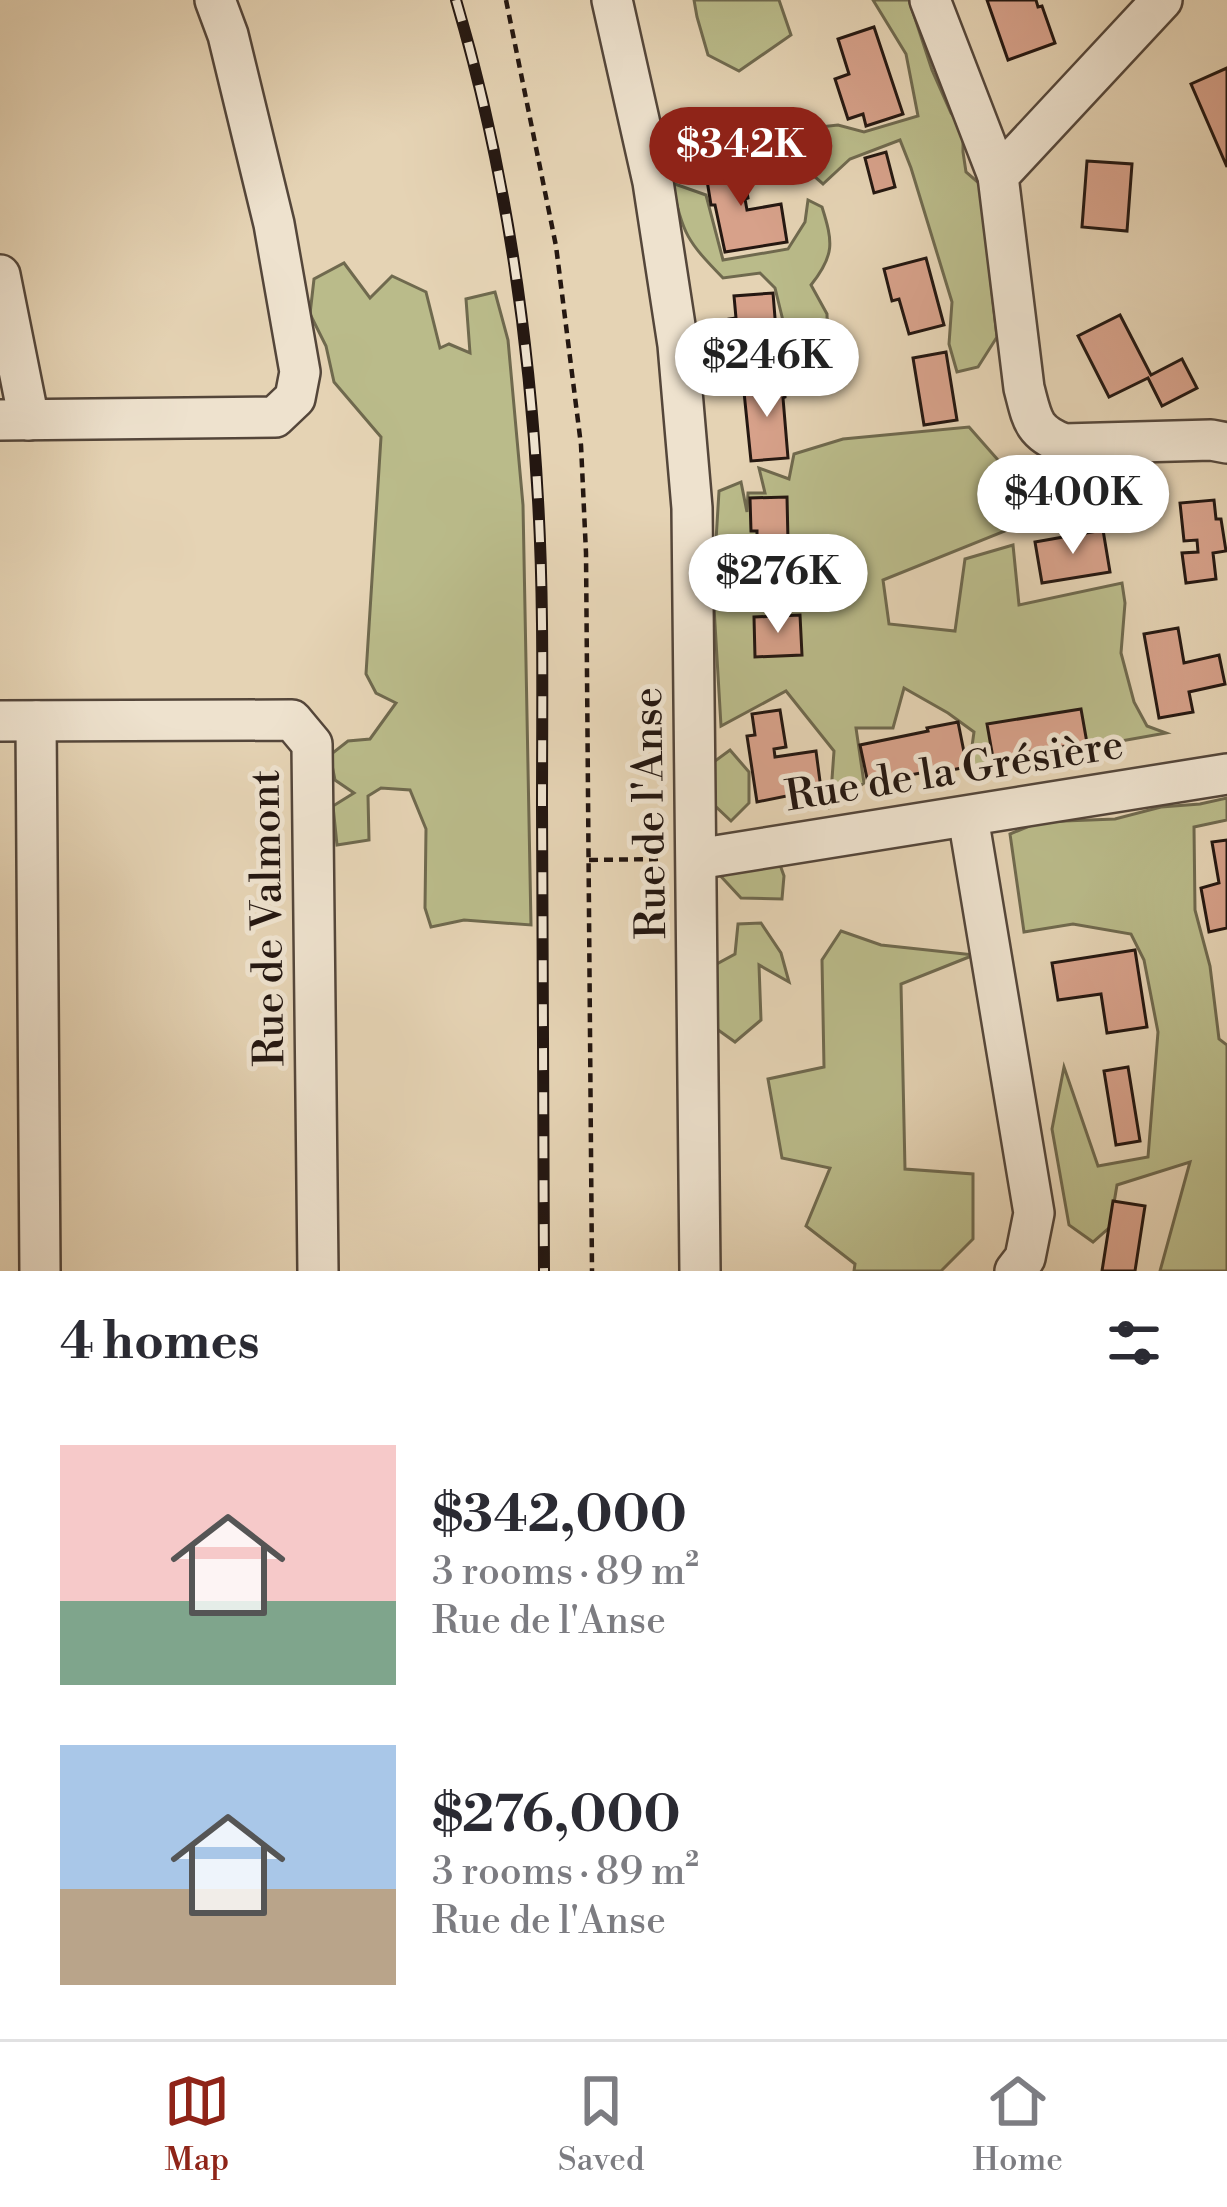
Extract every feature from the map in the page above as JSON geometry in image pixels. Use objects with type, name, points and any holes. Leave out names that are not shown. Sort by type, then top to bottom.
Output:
[{"type":"street","points":[[0,275],[14,420],[275,417],[295,398],[300,372],[274,224],[228,35],[215,0]]},
{"type":"street","name":"Rue de l'Anse","points":[[612,0],[652,182],[678,345],[692,508],[700,1271]]},
{"type":"street","points":[[930,0],[998,176],[1031,417],[1045,437],[1064,444],[1227,443]]},
{"type":"street","points":[[998,176],[1162,0]]},
{"type":"street","name":"Rue de Valmont","points":[[18,721],[292,720],[312,743],[317,1271]]},
{"type":"street","points":[[18,721],[40,1271]]},
{"type":"street","name":"Rue de la Grésière","points":[[697,859],[1227,774]]},
{"type":"street","points":[[968,817],[1034,1213],[1025,1258],[1015,1271]]},
{"type":"path","points":[[506,0],[556,246],[581,445],[592,1271]]},
{"type":"path","points":[[589,860],[697,859]]},
{"type":"green space","points":[[694,0],[779,0],[791,35],[739,71],[708,55]]},
{"type":"green space","points":[[873,0],[909,0],[932,70],[963,129],[966,172],[980,184],[997,337],[978,367],[957,372],[949,344],[952,302],[900,140],[850,159],[823,184],[765,133],[838,125],[864,132],[918,116],[906,54]]},
{"type":"green space","points":[[672,183],[706,195],[723,260],[788,249],[805,222],[808,200],[822,207],[830,248],[811,285],[827,314],[828,365],[802,362],[786,333],[775,288],[760,273],[723,278],[702,255],[683,226]]},
{"type":"green space","points":[[344,263],[370,298],[392,276],[426,292],[440,348],[449,344],[470,353],[466,299],[495,292],[508,340],[523,505],[531,925],[464,920],[431,927],[425,908],[426,829],[410,790],[381,788],[368,796],[369,840],[337,845],[333,806],[354,793],[335,780],[330,755],[348,741],[370,739],[396,703],[376,693],[366,674],[381,437],[334,382],[326,346],[310,314],[314,279]]},
{"type":"green space","points":[[969,427],[1042,510],[1005,531],[883,580],[889,624],[955,631],[965,559],[1013,545],[1019,605],[1122,583],[1121,653],[1134,702],[1147,726],[1166,733],[969,768],[974,732],[904,688],[893,728],[856,728],[864,783],[830,807],[834,751],[786,691],[721,726],[713,590],[719,491],[741,482],[747,512],[748,493],[765,493],[759,468],[789,479],[794,454],[843,439]]},
{"type":"green space","points":[[730,750],[749,772],[749,803],[731,821],[711,802],[711,764]]},
{"type":"green space","points":[[1227,798],[1227,820],[1194,827],[1195,910],[1210,966],[1219,1039],[1227,1045],[1227,1271],[1160,1271],[1190,1162],[1117,1185],[1110,1227],[1093,1242],[1069,1225],[1052,1129],[1064,1067],[1098,1166],[1148,1157],[1158,1032],[1144,960],[1131,934],[1073,924],[1024,932],[1010,834],[1039,822],[1115,819]]},
{"type":"green space","points":[[769,834],[784,876],[782,899],[741,898],[715,870]]},
{"type":"green space","points":[[761,923],[781,953],[789,982],[759,965],[761,1020],[735,1042],[714,1027],[715,965],[735,954],[738,924]]},
{"type":"green space","points":[[841,931],[881,945],[974,955],[901,984],[905,1169],[973,1174],[973,1239],[941,1271],[854,1271],[855,1264],[806,1226],[830,1168],[782,1158],[768,1079],[824,1067],[822,960]]},
{"type":"building","points":[[987,0],[1036,0],[1055,43],[1008,60]]},
{"type":"building","points":[[874,27],[903,114],[866,126],[863,114],[848,119],[835,79],[849,74],[838,39]]},
{"type":"building","points":[[1227,68],[1227,167],[1191,84]]},
{"type":"building","points":[[886,152],[895,187],[874,193],[865,158]]},
{"type":"building","points":[[741,156],[747,210],[781,204],[787,242],[725,252],[704,162]]},
{"type":"building","points":[[1087,161],[1132,164],[1127,231],[1082,227]]},
{"type":"building","points":[[926,258],[944,325],[909,334],[899,299],[892,301],[884,269]]},
{"type":"building","points":[[773,293],[778,355],[733,360],[729,319],[736,318],[734,296]]},
{"type":"building","points":[[1120,315],[1151,375],[1182,359],[1197,388],[1162,406],[1148,378],[1109,397],[1078,336]]},
{"type":"building","points":[[946,352],[957,420],[924,425],[913,358]]},
{"type":"building","points":[[784,376],[788,458],[751,461],[744,392],[761,391],[759,378]]},
{"type":"building","points":[[787,497],[789,585],[752,585],[751,544],[757,544],[757,531],[751,531],[750,498]]},
{"type":"building","points":[[1214,500],[1226,551],[1213,553],[1216,579],[1186,583],[1182,553],[1198,552],[1197,540],[1184,541],[1180,503]]},
{"type":"building","points":[[1103,530],[1110,572],[1042,583],[1035,542]]},
{"type":"building","points":[[800,615],[802,655],[755,657],[754,617]]},
{"type":"building","points":[[1178,628],[1184,663],[1219,655],[1225,684],[1189,692],[1193,712],[1159,718],[1144,634]]},
{"type":"building","points":[[1081,709],[1087,743],[993,758],[987,724]]},
{"type":"building","points":[[780,710],[786,747],[774,749],[775,757],[816,751],[821,789],[757,802],[747,736],[755,735],[752,714]]},
{"type":"building","points":[[958,722],[967,767],[868,783],[860,745]]},
{"type":"building","points":[[1227,840],[1227,928],[1209,932],[1201,888],[1219,883],[1212,842]]},
{"type":"building","points":[[1135,950],[1147,1027],[1107,1033],[1101,994],[1058,1000],[1052,963]]},
{"type":"building","points":[[1128,1067],[1140,1141],[1116,1145],[1104,1071]]},
{"type":"building","points":[[1113,1201],[1145,1206],[1135,1271],[1102,1271]]},
{"type":"railway","points":[[456,0],[501,185],[534,437],[542,616],[544,1271]]}]
